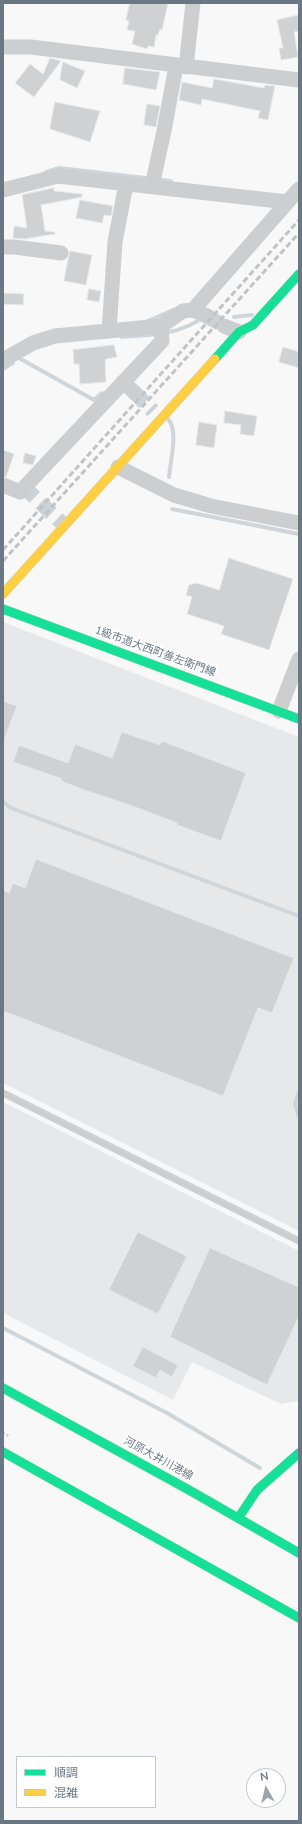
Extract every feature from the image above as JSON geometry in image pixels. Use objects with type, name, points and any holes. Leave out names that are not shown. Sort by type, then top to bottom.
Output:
[{"type":"street","points":[[152,186],[181,66],[193,3]]},
{"type":"street","points":[[3,47],[31,47],[299,80]]},
{"type":"street","points":[[3,190],[58,176],[287,202]]},
{"type":"street","points":[[109,331],[115,242],[126,184]]},
{"type":"street","points":[[3,360],[33,342],[55,336],[161,326],[183,311],[200,313],[287,202],[299,189]]},
{"type":"street","points":[[3,247],[61,253]]},
{"type":"street","points":[[3,594],[66,527],[118,467],[157,414],[239,332],[253,325],[299,274]]},
{"type":"street","points":[[3,485],[20,492],[129,387],[162,341],[161,326]]},
{"type":"street","points":[[224,326],[239,332]]},
{"type":"street","points":[[118,467],[174,495],[211,506],[299,523]]},
{"type":"street","name":"1級市道大西町善左衛門線","points":[[3,609],[299,719]]},
{"type":"street","points":[[279,711],[299,659]]},
{"type":"street","name":"河原大井川港線","points":[[3,1388],[239,1517],[299,1553]]},
{"type":"street","points":[[3,1452],[299,1618]]},
{"type":"street","points":[[239,1517],[256,1490],[299,1453]]},
{"type":"lane","points":[[3,1093],[299,1241]]},
{"type":"shaded area","points":[[3,622],[299,737],[299,1231],[3,1083]]},
{"type":"shaded area","points":[[3,1102],[299,1251],[299,1401],[281,1404],[192,1362],[173,1400],[3,1313]]},
{"type":"building","points":[[130,3],[168,3],[162,30],[160,29],[158,35],[156,35],[154,47],[148,46],[147,49],[132,44],[135,31],[127,30],[129,21],[126,20]]},
{"type":"building","points":[[299,15],[299,31],[294,32],[298,57],[281,60],[279,48],[283,48],[277,20]]},
{"type":"building","points":[[50,58],[61,61],[34,97],[15,83],[30,64],[43,74]]},
{"type":"building","points":[[63,62],[85,71],[77,88],[60,80]]},
{"type":"building","points":[[125,68],[160,72],[156,90],[123,84]]},
{"type":"building","points":[[214,79],[264,88],[265,85],[275,86],[268,120],[258,118],[260,111],[202,99],[201,105],[179,100],[182,82],[212,88]]},
{"type":"building","points":[[55,102],[100,111],[90,142],[50,129]]},
{"type":"building","points":[[147,104],[160,106],[156,127],[144,125]]},
{"type":"building","points":[[54,188],[54,191],[82,194],[82,197],[41,205],[45,231],[55,232],[55,234],[24,239],[13,238],[14,226],[27,228],[22,195]]},
{"type":"building","points":[[80,200],[113,206],[111,216],[104,215],[102,223],[76,218]]},
{"type":"building","points":[[70,251],[92,255],[86,285],[64,281]]},
{"type":"building","points":[[89,289],[101,291],[99,302],[87,300]]},
{"type":"building","points":[[3,293],[24,294],[23,305],[3,304]]},
{"type":"building","points":[[114,345],[117,357],[106,359],[105,361],[106,382],[80,384],[79,364],[74,364],[73,350]]},
{"type":"building","points":[[283,347],[299,352],[299,368],[279,362]]},
{"type":"building","points":[[225,411],[257,416],[254,436],[240,434],[241,425],[224,423]]},
{"type":"building","points":[[199,422],[217,425],[214,448],[196,445]]},
{"type":"building","points":[[3,450],[14,454],[6,477],[3,476]]},
{"type":"building","points":[[25,453],[36,456],[33,465],[23,463]]},
{"type":"building","points":[[229,558],[293,579],[269,650],[221,634],[224,626],[187,614],[192,597],[186,595],[189,585],[197,583],[219,590]]},
{"type":"building","points":[[3,701],[17,706],[4,740],[3,740]]},
{"type":"building","points":[[122,732],[160,745],[162,741],[246,773],[221,841],[124,803],[84,790],[61,781],[62,779],[13,762],[19,745],[68,763],[75,744],[112,758]]},
{"type":"building","points":[[36,859],[294,958],[272,1013],[258,1008],[223,1096],[3,1011],[3,890],[9,893],[13,883],[25,888]]},
{"type":"building","points":[[138,1232],[187,1256],[158,1314],[109,1290]]},
{"type":"building","points":[[210,1248],[299,1287],[299,1316],[267,1385],[170,1337]]},
{"type":"building","points":[[143,1347],[178,1365],[172,1377],[160,1370],[156,1378],[133,1366]]},
{"type":"waterway","points":[[46,172],[59,168],[171,181]]},
{"type":"waterway","points":[[148,321],[173,310]]},
{"type":"waterway","points":[[234,317],[252,315]]},
{"type":"waterway","points":[[122,337],[153,335],[174,331],[193,324],[202,318]]},
{"type":"waterway","points":[[19,358],[94,400],[102,393]]},
{"type":"waterway","points":[[3,369],[13,363]]},
{"type":"waterway","points":[[168,419],[173,431],[173,446],[169,477]]},
{"type":"waterway","points":[[172,509],[299,534]]},
{"type":"waterway","points":[[3,802],[11,808],[299,916]]},
{"type":"waterway","points":[[299,1092],[295,1104],[299,1117]]},
{"type":"waterway","points":[[3,1328],[167,1413],[260,1468]]},
{"type":"tunnel","points":[[207,316],[224,326]]},
{"type":"tunnel","points":[[134,392],[153,411]]},
{"type":"tunnel","points":[[24,487],[66,527]]},
{"type":"railway","points":[[3,550],[299,220]]},
{"type":"railway","points":[[3,561],[299,233]]},
{"type":"traffic: fast","points":[[215,359],[239,332],[253,325],[299,274]]},
{"type":"traffic: fast","points":[[3,609],[299,719]]},
{"type":"traffic: fast","points":[[3,1388],[189,1490],[299,1553]]},
{"type":"traffic: fast","points":[[3,1452],[299,1618]]},
{"type":"traffic: fast","points":[[239,1517],[257,1490],[299,1453]]},
{"type":"traffic: slow","points":[[3,594],[215,359]]}]
